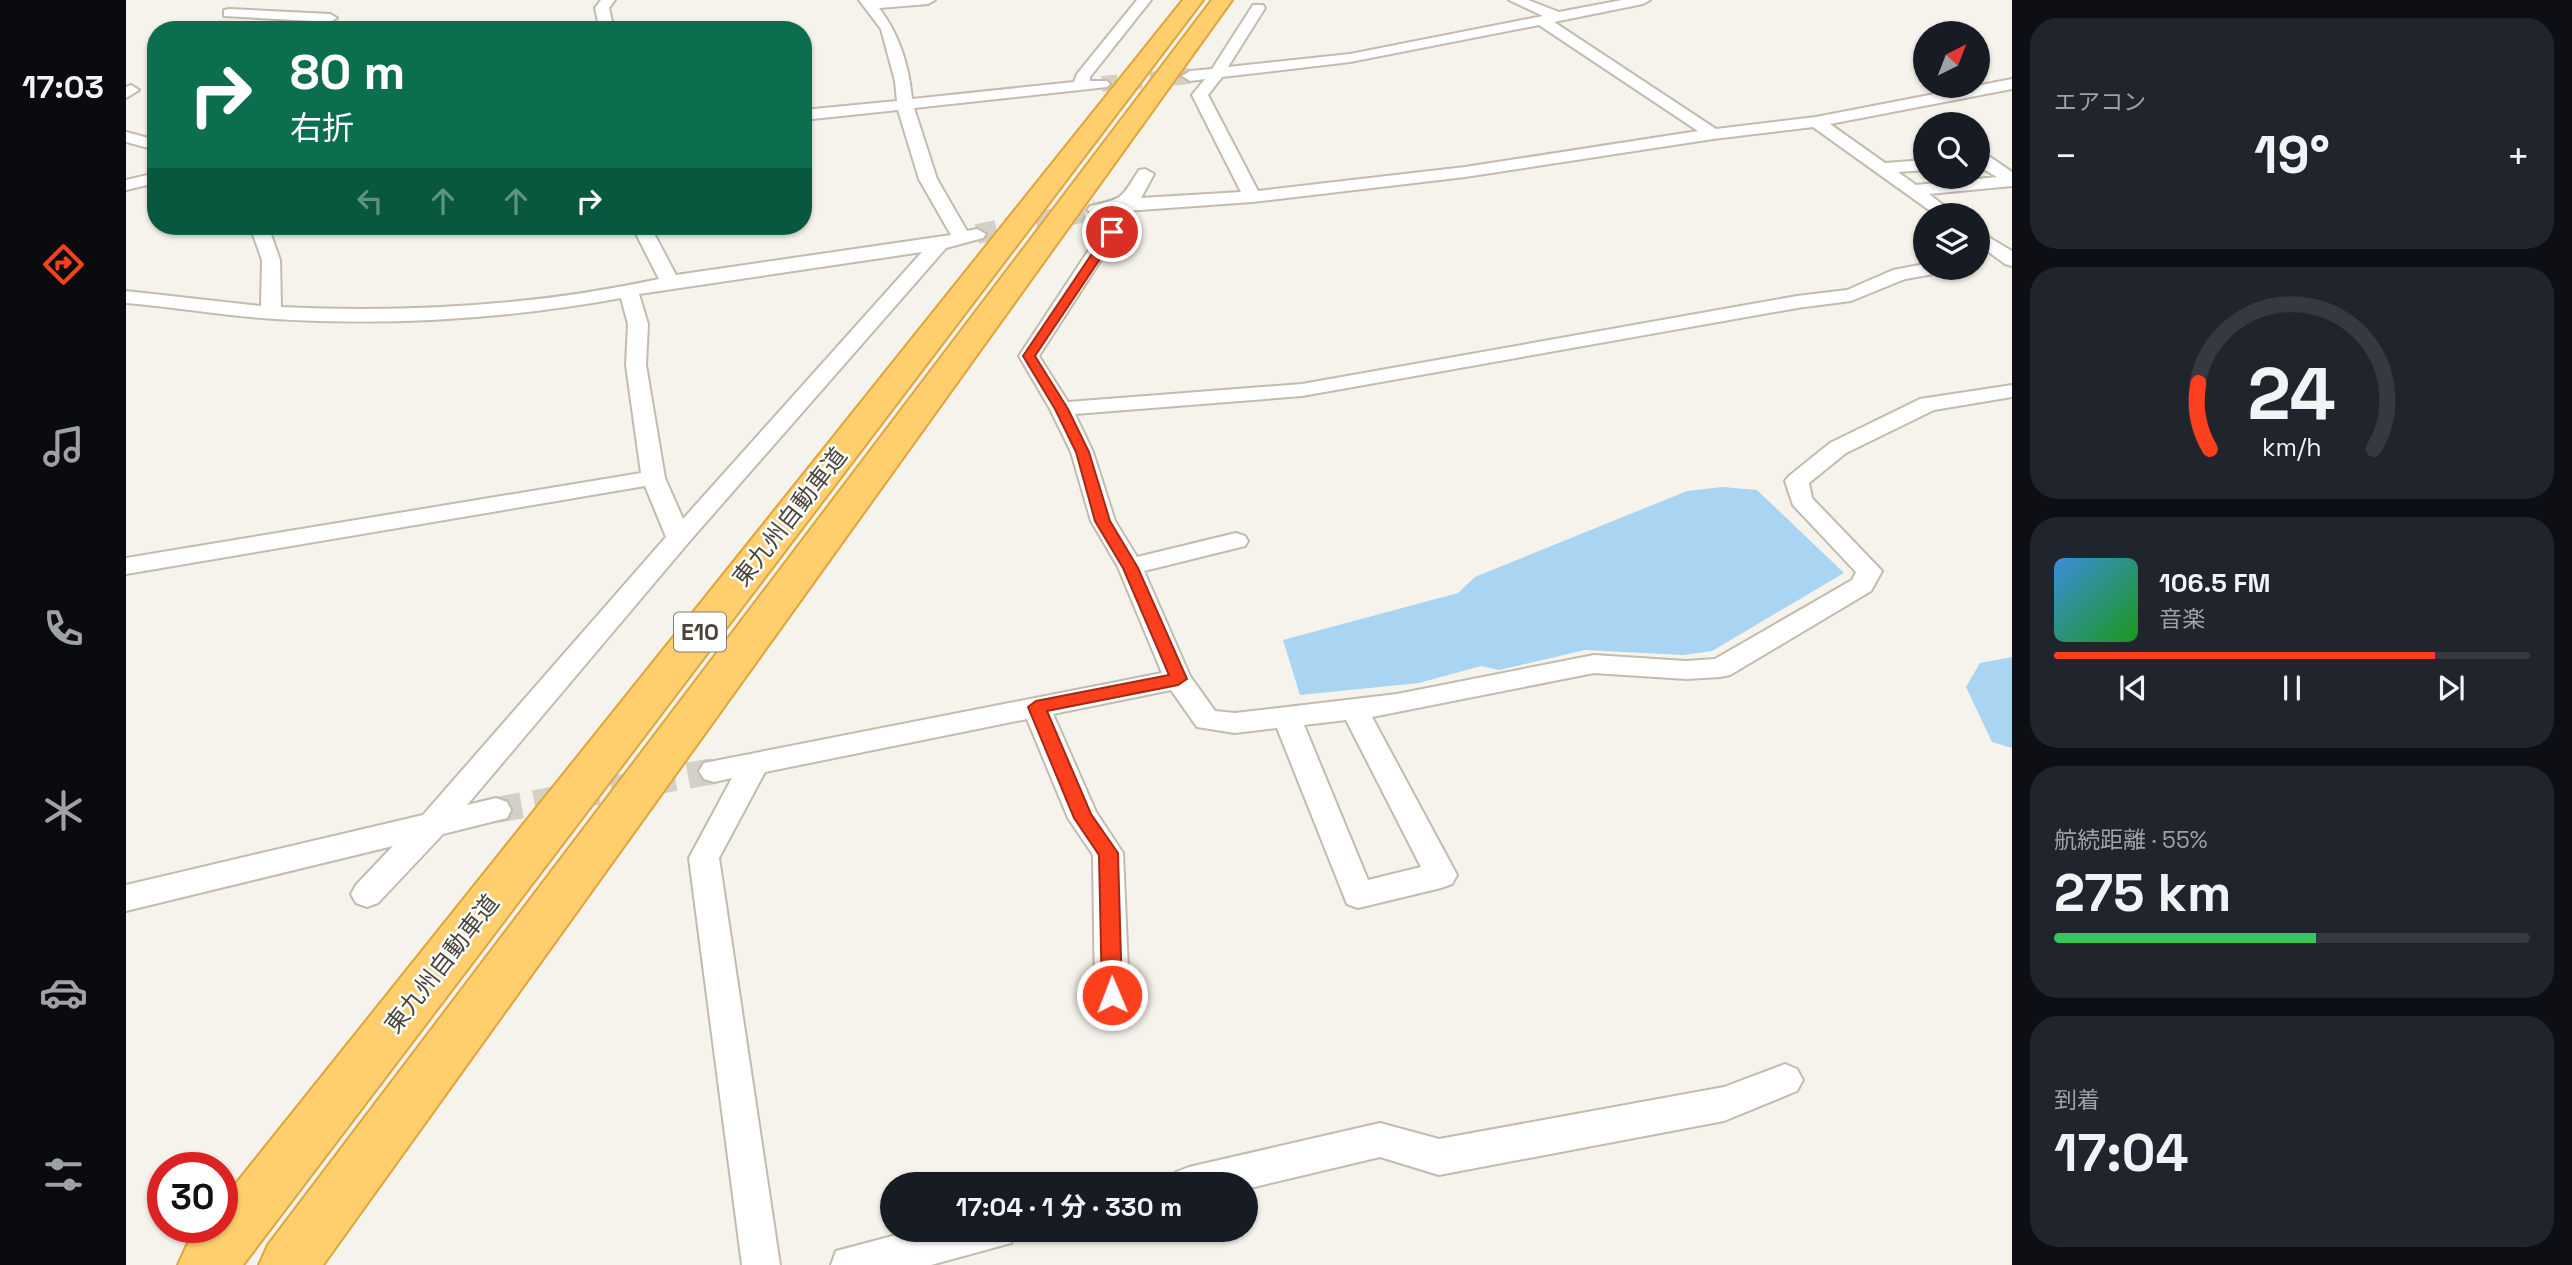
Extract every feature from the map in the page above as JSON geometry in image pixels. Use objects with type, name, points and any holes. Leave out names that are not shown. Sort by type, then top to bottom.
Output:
[{"type":"highway","name":"東九州自動車道","points":[[207,1265],[1193,0]]},
{"type":"highway","name":"東九州自動車道","points":[[288,1265],[1240,4]]},
{"type":"street","points":[[329,21],[332,0]]},
{"type":"street","points":[[605,21],[602,8],[608,0]]},
{"type":"street","points":[[869,2],[928,0]]},
{"type":"street","points":[[1082,86],[1082,78],[1144,0]]},
{"type":"street","points":[[1516,0],[1550,19],[1713,134]]},
{"type":"street","points":[[1190,76],[1350,58],[1643,0]]},
{"type":"street","points":[[869,2],[888,29],[903,81],[905,106],[928,179],[959,238]]},
{"type":"street","points":[[1240,4],[1217,73],[1200,95],[1252,197]]},
{"type":"street","points":[[229,13],[302,21]]},
{"type":"street","points":[[812,114],[1102,84]]},
{"type":"street","points":[[1105,209],[1252,197],[1465,172],[1713,134],[1816,122],[2012,84]]},
{"type":"street","points":[[1816,122],[1928,203]]},
{"type":"street","points":[[126,137],[147,143]]},
{"type":"street","points":[[1990,165],[2012,180]]},
{"type":"street","points":[[1879,169],[1913,166]]},
{"type":"street","points":[[1105,209],[1132,198],[1145,174]]},
{"type":"street","points":[[126,185],[147,180]]},
{"type":"street","points":[[1910,191],[2012,180]]},
{"type":"street","points":[[1105,209],[1122,220],[1102,243],[1029,356],[1061,409],[1082,452],[1102,521],[1130,568],[1178,679],[1208,720],[1236,723],[1397,704],[1594,664],[1686,670],[1720,668],[1862,585],[1869,571],[1801,500],[1797,481],[1838,448],[1928,404],[2012,391]]},
{"type":"street","points":[[262,235],[271,260],[271,313]]},
{"type":"street","points":[[646,235],[670,282]]},
{"type":"street","points":[[126,297],[271,313],[362,317],[465,314],[629,292],[670,282],[959,238]]},
{"type":"street","points":[[367,894],[432,826],[679,538],[959,238]]},
{"type":"street","points":[[1990,245],[2009,258]]},
{"type":"street","points":[[1990,260],[2009,258]]},
{"type":"street","points":[[1061,409],[1302,390],[1797,302],[1851,295],[1900,274],[1913,272]]},
{"type":"street","points":[[629,292],[638,324],[636,365],[653,478],[679,538]]},
{"type":"street","points":[[126,566],[653,478]]},
{"type":"street","points":[[1130,568],[1236,541]]},
{"type":"street","points":[[714,771],[1178,679]]},
{"type":"street","points":[[1036,707],[1083,818],[1108,853],[1112,995]]},
{"type":"street","points":[[1286,716],[1358,895],[1441,875],[1354,709]]},
{"type":"street","points":[[755,764],[704,858],[761,1265]]},
{"type":"street","points":[[126,898],[496,810]]},
{"type":"street","points":[[1244,1172],[1380,1140],[1439,1157],[1724,1104],[1785,1080]]},
{"type":"street","points":[[850,1265],[947,1242]]},
{"type":"water","points":[[1722,487],[1757,490],[1844,573],[1712,651],[1683,655],[1585,650],[1499,670],[1481,666],[1419,683],[1300,695],[1283,640],[1458,593],[1475,577],[1687,491]]},
{"type":"waterway","points":[[2012,676],[1999,677],[1993,687],[2012,727]]},
{"type":"tunnel","points":[[1102,84],[1190,76]]},
{"type":"tunnel","points":[[977,234],[1096,210]]},
{"type":"tunnel","points":[[496,810],[714,771]]},
{"type":"route","points":[[1112,232],[1102,243],[1029,356],[1061,409],[1082,452],[1102,521],[1130,568],[1178,679],[1036,707],[1083,818],[1108,853],[1112,995]]}]
